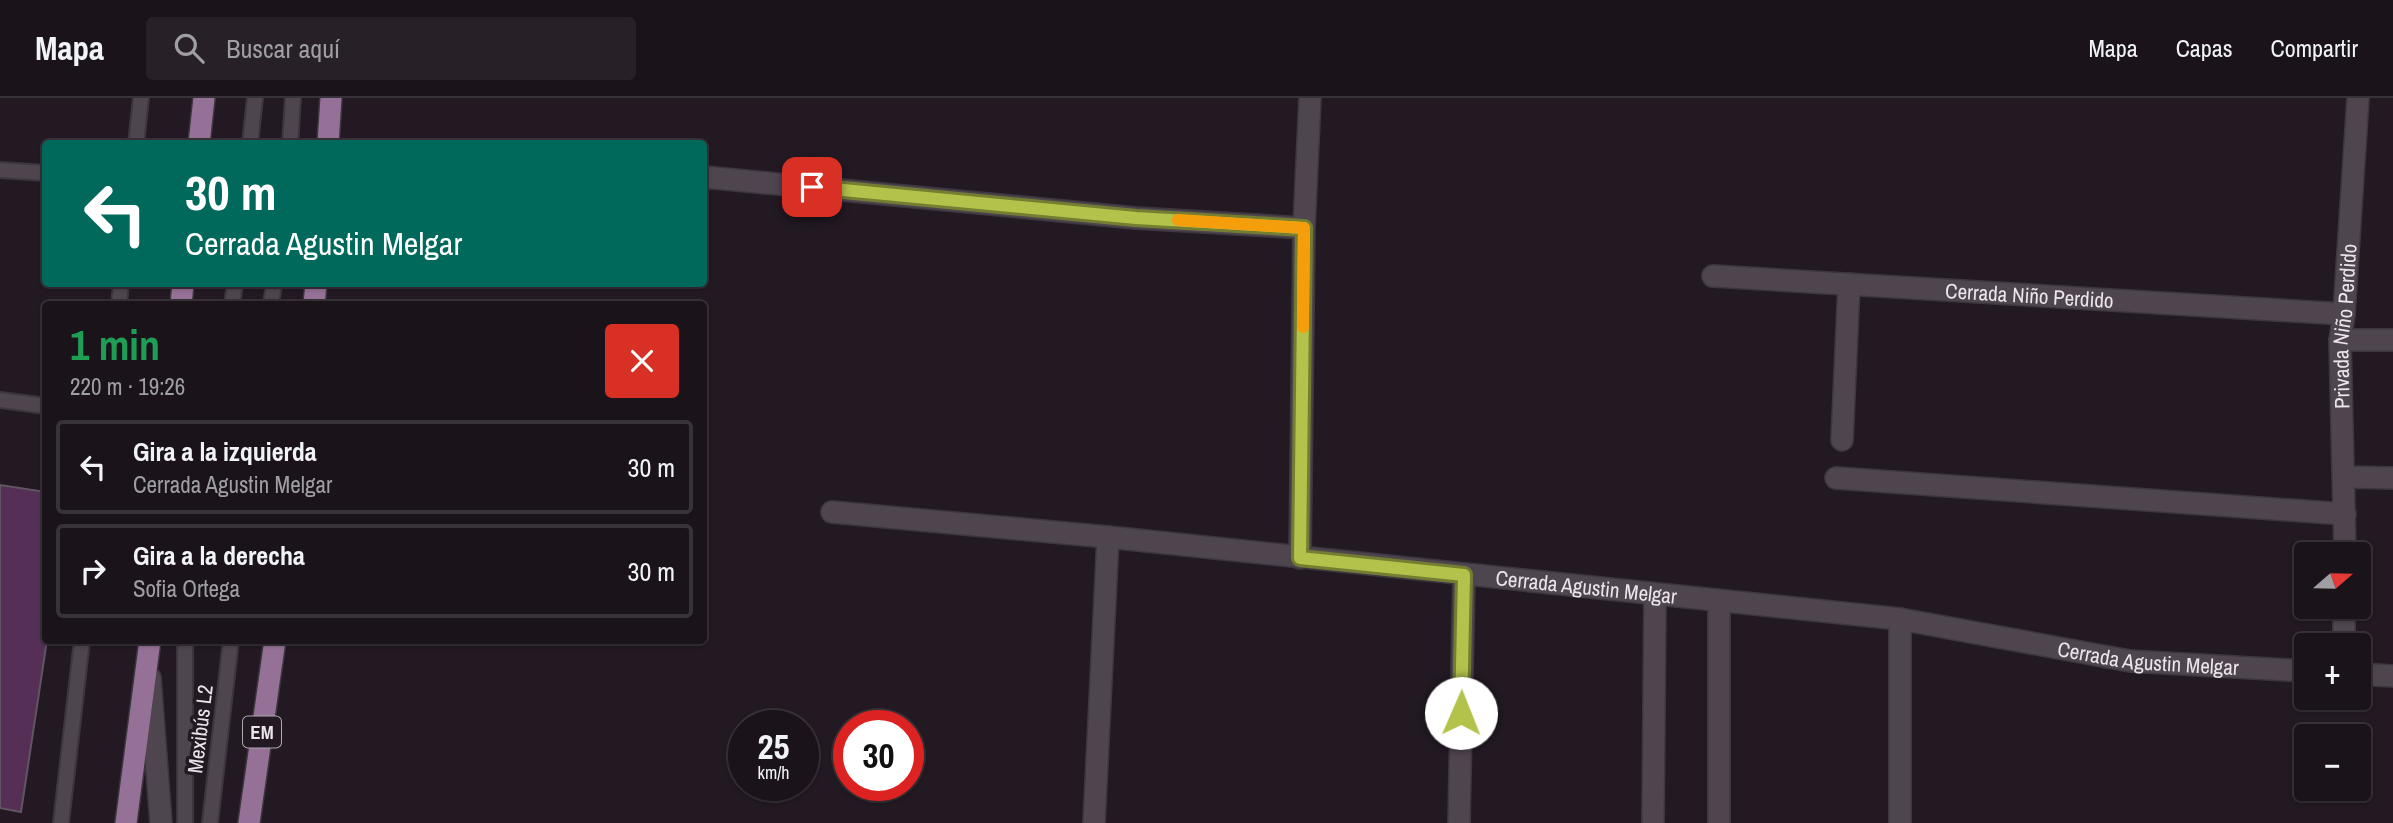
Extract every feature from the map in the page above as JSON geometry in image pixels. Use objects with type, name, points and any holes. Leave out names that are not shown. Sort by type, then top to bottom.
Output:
[{"type":"main road","points":[[199,140],[204,98]]},
{"type":"main road","points":[[331,98],[334,140]]},
{"type":"main road","name":"EM","points":[[249,823],[274,644]]},
{"type":"main road","points":[[126,823],[149,649]]},
{"type":"street","points":[[1300,558],[1304,228],[1310,98]]},
{"type":"street","name":"Privada Niño Perdido","points":[[2345,542],[2340,340],[2358,98]]},
{"type":"street","points":[[707,177],[1136,218],[1304,228]]},
{"type":"street","name":"Cerrada Niño Perdido","points":[[1713,276],[2344,314]]},
{"type":"street","points":[[1842,440],[1849,284]]},
{"type":"street","points":[[2340,340],[2393,340]]},
{"type":"street","points":[[2345,477],[2393,478]]},
{"type":"street","points":[[1836,478],[2345,514]]},
{"type":"street","name":"Cerrada Agustin Melgar","points":[[832,512],[1108,537],[1900,619],[2130,661],[2294,670]]},
{"type":"street","points":[[1094,823],[1108,537]]},
{"type":"street","points":[[1459,823],[1464,575]]},
{"type":"street","points":[[1653,823],[1655,594]]},
{"type":"street","points":[[1719,601],[1719,823]]},
{"type":"street","points":[[1900,619],[1900,823]]},
{"type":"street","points":[[149,649],[161,823]]},
{"type":"street","points":[[2371,675],[2393,676]]},
{"type":"lane","points":[[136,140],[141,98]]},
{"type":"lane","points":[[250,140],[255,98]]},
{"type":"lane","points":[[290,140],[293,98]]},
{"type":"lane","points":[[0,170],[42,173]]},
{"type":"lane","points":[[0,400],[42,405]]},
{"type":"lane","points":[[61,823],[82,644]]},
{"type":"lane","name":"Mexibús L2","points":[[185,644],[185,823]]},
{"type":"lane","name":"Mexibús L2","points":[[209,823],[231,644]]},
{"type":"building","points":[[0,485],[42,491],[42,644],[46,644],[21,812],[0,808]]},
{"type":"slow traffic","points":[[1178,220],[1304,228],[1303,327]]},
{"type":"route","points":[[812,187],[1136,218],[1304,228],[1300,558],[1464,575],[1461,713]]}]
